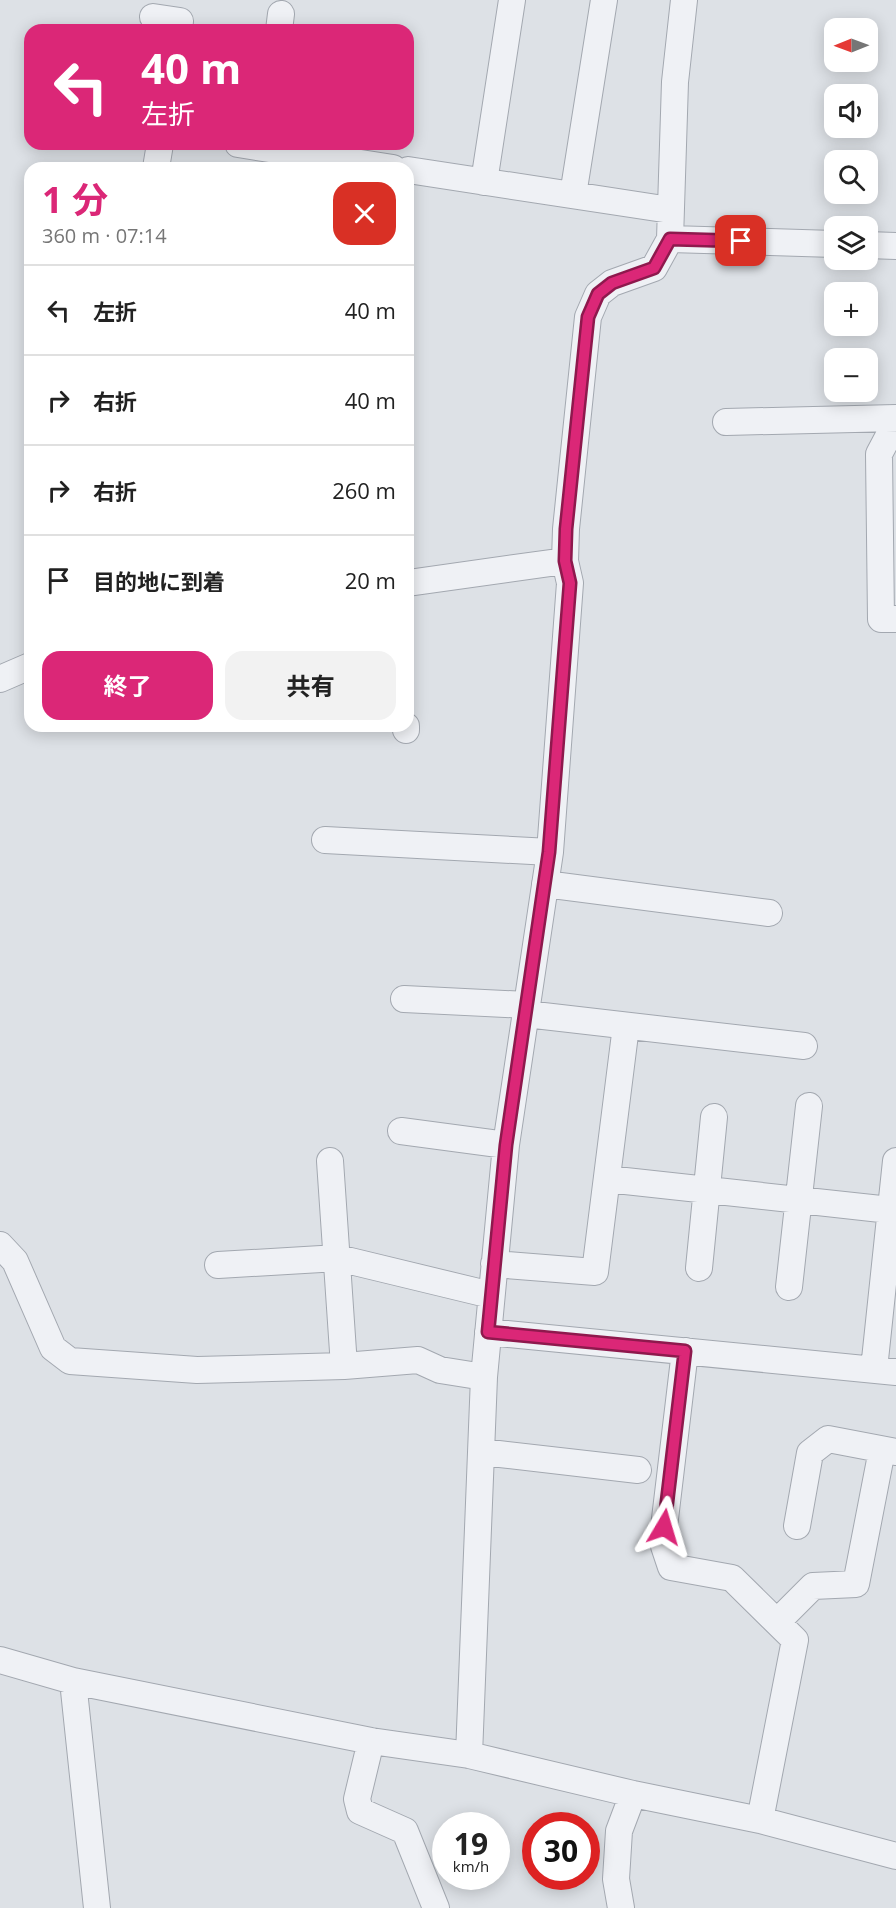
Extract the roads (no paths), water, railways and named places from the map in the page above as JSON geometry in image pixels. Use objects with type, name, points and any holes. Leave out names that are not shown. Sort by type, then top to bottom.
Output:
[{"type":"street","points":[[484,182],[512,0]]},
{"type":"street","points":[[573,195],[604,0]]},
{"type":"street","points":[[469,1755],[484,1377],[506,1145],[549,852],[570,583],[565,561],[566,529],[588,317],[598,294],[612,283],[654,268],[670,239],[675,82],[684,0]]},
{"type":"street","points":[[153,17],[180,21],[180,24]]},
{"type":"street","points":[[283,150],[356,162]]},
{"type":"street","points":[[414,171],[670,210]]},
{"type":"street","points":[[670,239],[824,244]]},
{"type":"street","points":[[878,245],[896,246]]},
{"type":"street","points":[[726,422],[896,420],[879,454],[881,619],[896,619]]},
{"type":"street","points":[[414,582],[565,561]]},
{"type":"street","points":[[0,679],[24,669]]},
{"type":"street","points":[[325,840],[549,852]]},
{"type":"street","points":[[545,884],[769,913]]},
{"type":"street","points":[[404,999],[526,1010],[626,1026],[804,1046]]},
{"type":"street","points":[[494,1264],[595,1272],[626,1026]]},
{"type":"street","points":[[789,1287],[809,1106]]},
{"type":"street","points":[[699,1268],[714,1117]]},
{"type":"street","points":[[401,1131],[506,1145]]},
{"type":"street","points":[[330,1161],[344,1366]]},
{"type":"street","points":[[488,1332],[885,1370],[891,1210],[896,1161]]},
{"type":"street","points":[[607,1179],[891,1210]]},
{"type":"street","points":[[0,1245],[15,1261],[53,1348],[70,1361],[197,1370],[344,1366],[418,1360],[440,1370],[484,1377]]},
{"type":"street","points":[[218,1265],[338,1258],[492,1295]]},
{"type":"street","points":[[685,1351],[664,1527],[664,1546],[671,1568],[732,1578],[795,1640],[760,1820]]},
{"type":"street","points":[[777,1622],[813,1586],[856,1584],[889,1451],[828,1439],[810,1453],[797,1526]]},
{"type":"street","points":[[482,1452],[638,1470]]},
{"type":"street","points":[[0,1660],[73,1681],[371,1741],[469,1755],[633,1794],[760,1820],[896,1856]]},
{"type":"street","points":[[73,1681],[97,1908]]},
{"type":"street","points":[[371,1741],[357,1799],[360,1811],[405,1831],[436,1908]]},
{"type":"street","points":[[621,1908],[616,1879],[619,1831],[633,1794]]}]
